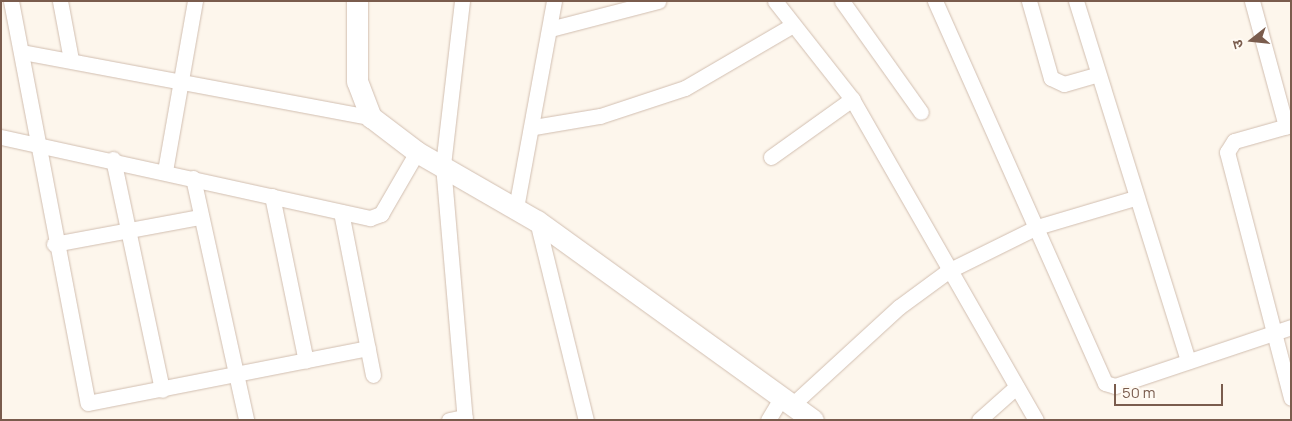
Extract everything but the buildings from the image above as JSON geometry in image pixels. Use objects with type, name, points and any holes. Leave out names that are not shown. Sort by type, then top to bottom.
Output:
[{"type":"street","points":[[11,1],[22,52],[54,244],[88,403],[162,390],[368,348]]},
{"type":"street","points":[[60,1],[71,60]]},
{"type":"street","points":[[165,171],[195,1]]},
{"type":"street","points":[[357,1],[357,81],[371,117]]},
{"type":"street","points":[[459,419],[443,165],[462,1]]},
{"type":"street","points":[[516,208],[534,127],[554,1]]},
{"type":"street","points":[[550,29],[658,1]]},
{"type":"street","points":[[775,1],[852,99],[948,271],[1036,420]]},
{"type":"street","points":[[842,1],[921,112]]},
{"type":"street","points":[[935,1],[1037,227],[1104,383],[1115,386],[1291,327]]},
{"type":"street","points":[[1029,1],[1051,78],[1064,84],[1098,74]]},
{"type":"street","points":[[1076,1],[1135,198],[1188,361]]},
{"type":"street","points":[[1252,1],[1288,125],[1234,140],[1227,152],[1272,332],[1291,398]]},
{"type":"street","points":[[534,127],[600,116],[685,88],[793,25]]},
{"type":"street","points":[[22,52],[371,117],[417,152],[443,165],[537,221],[813,420]]},
{"type":"street","points":[[771,157],[852,99]]},
{"type":"street","points":[[1,137],[38,146],[114,159],[370,218],[381,214],[417,152]]},
{"type":"street","points":[[114,159],[162,390]]},
{"type":"street","points":[[193,178],[200,218],[246,420]]},
{"type":"street","points":[[272,196],[306,361]]},
{"type":"street","points":[[768,420],[787,401],[899,307],[948,271],[1037,227],[1135,198]]},
{"type":"street","points":[[341,212],[373,375]]},
{"type":"street","points":[[54,244],[200,218]]},
{"type":"street","points":[[537,221],[586,420]]},
{"type":"street","points":[[979,420],[1016,387]]}]
